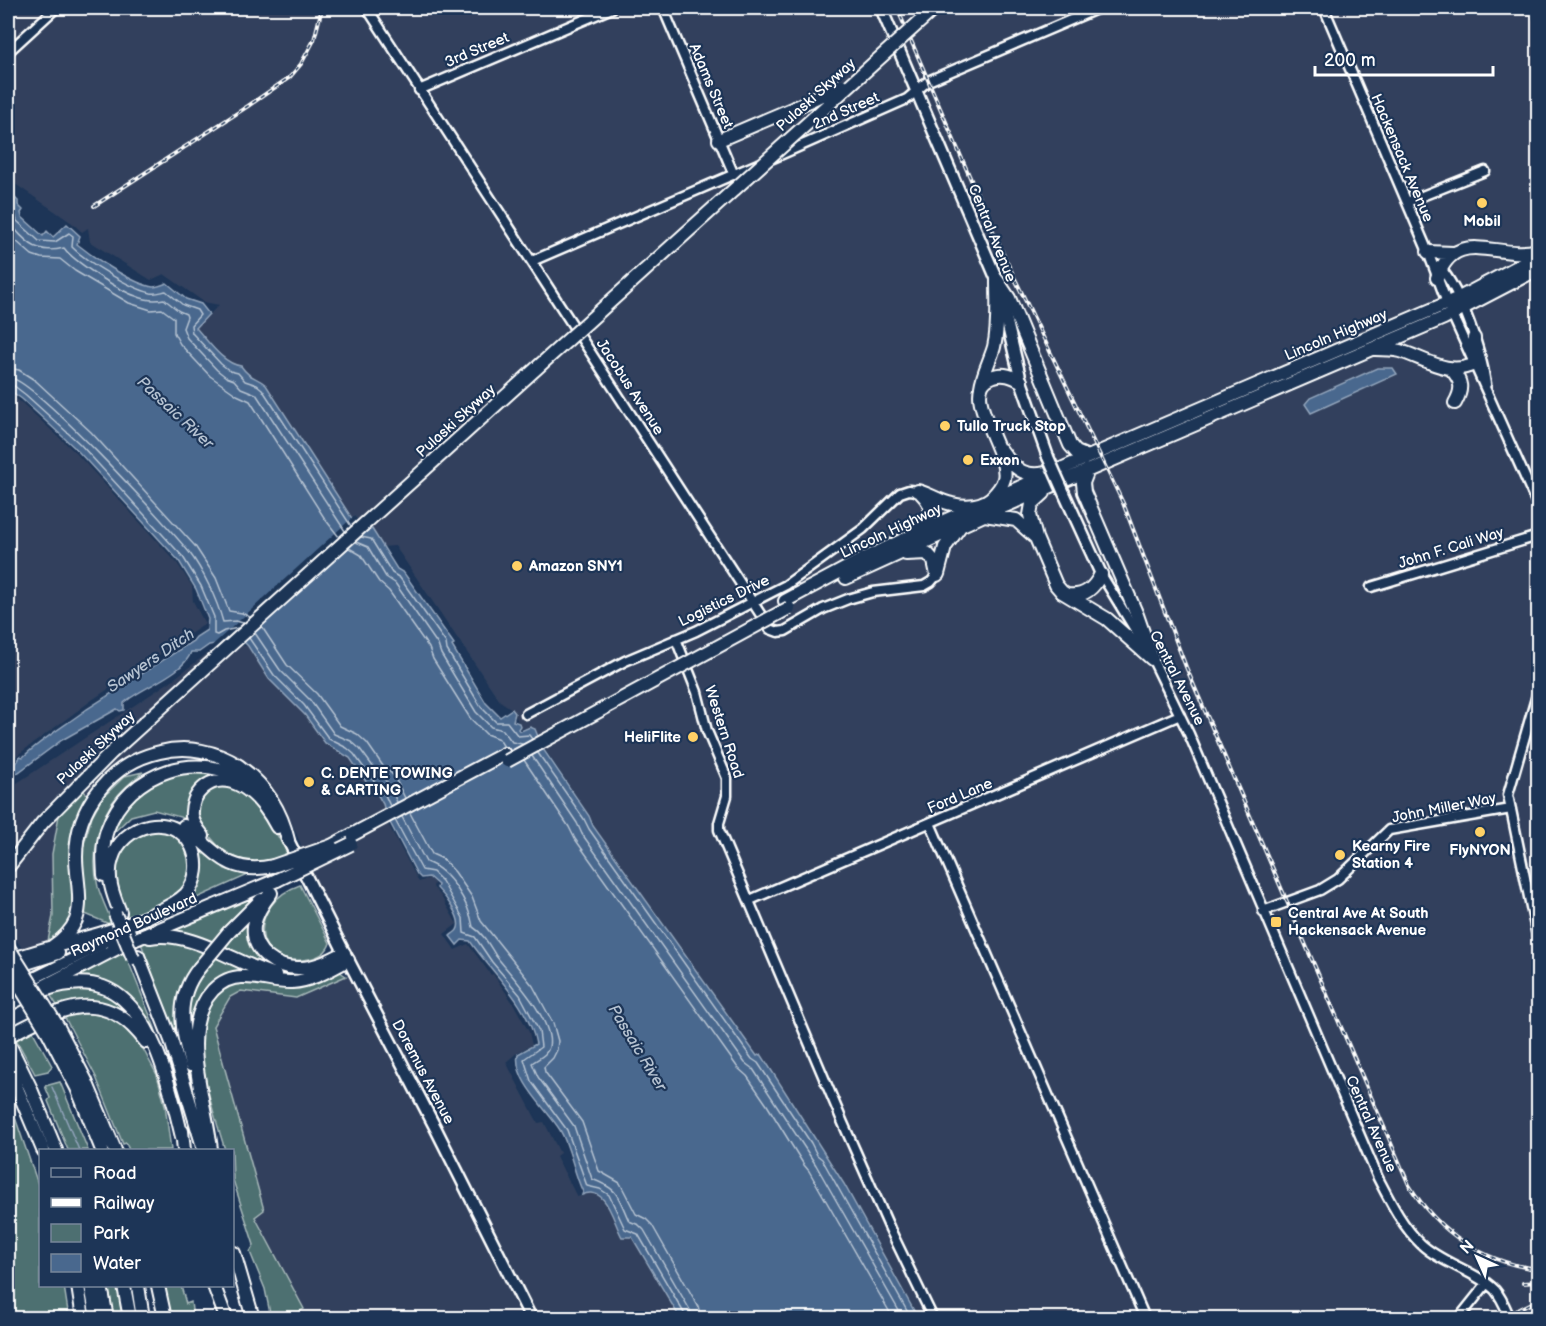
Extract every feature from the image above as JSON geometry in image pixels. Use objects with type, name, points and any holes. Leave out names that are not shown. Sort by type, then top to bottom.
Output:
[{"type":"highway","name":"Pulaski Skyway","points":[[8,853],[46,807],[92,760],[925,8]]},
{"type":"highway","points":[[719,140],[844,84],[930,8]]},
{"type":"highway","name":"Pulaski Skyway","points":[[8,867],[43,822],[87,776],[935,8]]},
{"type":"highway","points":[[1428,252],[1453,253],[1464,248],[1514,253],[1539,250]]},
{"type":"highway","points":[[1439,273],[1453,253]]},
{"type":"highway","name":"Lincoln Highway","points":[[889,552],[964,524],[983,510],[1052,486],[1371,349],[1455,306],[1539,256]]},
{"type":"highway","name":"Lincoln Highway","points":[[277,876],[889,552],[983,510],[1088,457],[1455,306],[1539,269]]},
{"type":"highway","points":[[983,510],[1004,479],[998,447],[980,405],[982,374],[993,349],[997,330],[997,280]]},
{"type":"highway","points":[[997,280],[1009,298],[1070,445],[1076,452],[1088,457]]},
{"type":"highway","points":[[1371,349],[1399,351],[1451,369],[1462,369],[1474,364],[1474,338]]},
{"type":"highway","points":[[1451,369],[1461,385],[1461,391],[1455,403]]},
{"type":"highway","points":[[980,387],[987,380],[1000,375],[1011,376],[1021,381]]},
{"type":"highway","points":[[998,447],[1012,465],[1026,474],[1036,475],[1064,469]]},
{"type":"highway","points":[[1088,471],[1083,483],[1084,492],[1137,615],[1152,659]]},
{"type":"highway","points":[[1052,486],[1036,500],[1030,509],[1036,538],[1056,585],[1062,592],[1107,620],[1152,659]]},
{"type":"highway","points":[[918,490],[949,504],[983,510],[1016,520],[1036,538]]},
{"type":"highway","points":[[889,552],[920,526],[929,515],[929,503],[918,490]]},
{"type":"highway","points":[[937,575],[946,544],[964,524]]},
{"type":"highway","points":[[889,552],[927,553],[934,561],[937,575]]},
{"type":"highway","points":[[1068,595],[1078,596],[1087,592],[1094,586],[1101,573]]},
{"type":"highway","name":"Lincoln Highway","points":[[277,876],[351,844],[787,604]]},
{"type":"highway","points":[[52,947],[68,934],[76,918],[79,900],[76,850],[84,815],[98,791],[122,768],[141,758],[166,750],[186,749],[222,757],[244,770],[261,785],[284,824],[288,840]]},
{"type":"highway","points":[[204,1149],[168,1032],[106,890],[103,867],[104,843],[115,812],[135,789],[165,771],[194,766],[217,768],[248,782],[273,803]]},
{"type":"highway","points":[[217,854],[199,831],[192,814],[198,794],[205,786],[219,781],[232,782],[250,792],[267,809],[277,827],[288,840]]},
{"type":"highway","points":[[103,867],[117,836],[130,825],[146,819],[159,818],[177,822],[228,862],[277,876],[271,893],[260,908],[254,927],[256,941],[269,959],[286,966],[305,968],[346,956]]},
{"type":"highway","points":[[8,959],[136,921],[183,896],[194,880],[196,860],[192,846],[178,830],[164,825],[147,825],[130,833],[119,845],[112,859],[110,875],[117,913]]},
{"type":"highway","name":"Raymond Boulevard","points":[[112,939],[277,876]]},
{"type":"highway","name":"Raymond Boulevard","points":[[13,1002],[131,941],[277,876]]},
{"type":"highway","points":[[203,1100],[185,1042],[181,1015],[185,990],[199,968],[228,933],[247,912],[271,893]]},
{"type":"highway","points":[[131,941],[173,936],[189,940],[273,975],[306,979]]},
{"type":"highway","points":[[102,1149],[53,1030],[8,968],[112,939]]},
{"type":"highway","points":[[8,947],[53,1030],[90,1090],[115,1149]]},
{"type":"highway","points":[[211,1149],[195,1035],[201,1010],[212,992],[222,982],[238,977],[293,982],[306,979],[346,956]]},
{"type":"highway","points":[[136,957],[172,1062],[180,1098],[184,1149]]},
{"type":"highway","points":[[13,1002],[46,989],[79,983],[97,985],[111,991],[127,1004],[142,1024],[159,1058],[182,1137]]},
{"type":"highway","points":[[8,1036],[50,1014],[67,1008],[83,1006],[101,1009],[118,1015],[135,1029],[151,1049],[166,1080]]},
{"type":"highway","points":[[10,1047],[55,1148]]},
{"type":"highway","points":[[8,1067],[42,1149]]},
{"type":"highway","points":[[94,1128],[97,1149]]},
{"type":"highway","points":[[234,1253],[253,1318]]},
{"type":"highway","points":[[73,1287],[76,1318]]},
{"type":"highway","points":[[78,1287],[83,1318]]},
{"type":"highway","points":[[91,1287],[97,1318]]},
{"type":"highway","points":[[101,1287],[107,1318]]},
{"type":"highway","points":[[124,1287],[130,1318]]},
{"type":"highway","points":[[138,1287],[143,1318]]},
{"type":"highway","points":[[152,1287],[158,1318]]},
{"type":"highway","points":[[158,1287],[165,1318]]},
{"type":"highway","points":[[214,1287],[226,1318]]},
{"type":"main road","name":"Central Avenue","points":[[881,8],[997,280],[1021,381],[1048,457],[1101,573]]},
{"type":"main road","name":"Doremus Avenue","points":[[288,840],[531,1318]]},
{"type":"main road","name":"Raymond Boulevard","points":[[8,991],[112,939]]},
{"type":"street","points":[[8,52],[56,8]]},
{"type":"street","name":"Jacobus Avenue","points":[[367,8],[768,627],[782,632],[848,598],[873,592],[924,586],[937,575]]},
{"type":"street","name":"3rd Street","points":[[419,90],[612,8]]},
{"type":"street","name":"Adams Street","points":[[663,8],[734,175]]},
{"type":"street","name":"2nd Street","points":[[532,261],[907,99],[928,81],[1099,8]]},
{"type":"street","name":"Hackensack Avenue","points":[[1324,8],[1428,252],[1439,273],[1451,281],[1455,306],[1474,364],[1539,506]]},
{"type":"street","points":[[1407,202],[1485,171]]},
{"type":"street","name":"Hackensack Avenue","points":[[1455,306],[1474,338],[1487,390]]},
{"type":"street","name":"Logistics Drive","points":[[526,714],[625,661],[676,639],[786,585],[869,524],[900,493],[909,489],[918,490]]},
{"type":"street","name":"John F. Cali Way","points":[[1371,586],[1539,536]]},
{"type":"street","name":"Central Avenue","points":[[1101,573],[1152,659],[1180,715],[1378,1178],[1391,1203],[1421,1244],[1456,1268],[1487,1283],[1497,1294],[1510,1318]]},
{"type":"street","name":"Western Road","points":[[676,639],[699,700],[706,731],[727,778],[727,796],[718,827],[843,1123],[933,1318]]},
{"type":"street","points":[[1539,691],[1508,795],[1539,942]]},
{"type":"street","name":"Ford Lane","points":[[750,900],[1180,715]]},
{"type":"street","name":"John Miller Way","points":[[1263,911],[1320,890],[1338,879],[1389,830],[1512,809]]},
{"type":"street","points":[[930,824],[1145,1318]]},
{"type":"street","points":[[1463,1313],[1487,1283]]},
{"type":"shaded area","points":[[8,8],[1528,8],[1538,31],[1538,1318],[918,1318],[844,1184],[761,1055],[757,1057],[593,826],[589,816],[544,748],[535,729],[521,728],[512,709],[500,701],[395,546],[382,547],[371,529],[365,532],[351,517],[260,380],[248,376],[241,367],[233,366],[196,328],[219,305],[204,302],[164,274],[151,280],[90,242],[88,228],[82,232],[8,179]]},
{"type":"shaded area","points":[[8,393],[76,453],[177,563],[192,586],[193,601],[205,624],[92,700],[8,762]]},
{"type":"shaded area","points":[[227,645],[248,646],[269,679],[337,749],[350,758],[369,786],[372,785],[376,789],[385,809],[381,811],[419,882],[429,878],[434,883],[433,887],[441,896],[457,924],[444,934],[455,950],[468,944],[491,975],[493,974],[529,1032],[532,1045],[518,1052],[506,1062],[538,1123],[544,1122],[560,1153],[556,1156],[577,1197],[589,1193],[597,1194],[604,1199],[622,1237],[632,1237],[680,1318],[294,1318],[293,1315],[303,1310],[255,1216],[264,1210],[213,1026],[230,997],[241,991],[296,998],[355,972],[292,850],[301,845],[291,821],[270,787],[256,772],[233,755],[210,747],[165,743],[149,747],[116,763],[87,794],[81,788],[52,854],[53,916],[48,941],[22,948],[8,929],[8,789],[171,681],[205,655]]},
{"type":"green space","points":[[179,770],[223,775],[212,777],[187,819],[154,810],[131,816],[108,838],[129,798],[149,782]]},
{"type":"green space","points":[[143,772],[112,803],[98,838],[95,863],[98,887],[114,926],[83,913],[83,847],[92,816],[102,798],[125,776]]},
{"type":"green space","points":[[230,785],[240,790],[257,805],[289,855],[263,863],[242,862],[226,855],[207,833],[198,822],[198,803],[205,793],[217,786]]},
{"type":"green space","points":[[80,788],[87,794],[72,842],[72,919],[66,927],[48,941],[53,916],[52,854],[60,810]]},
{"type":"green space","points":[[161,830],[176,838],[187,851],[189,870],[186,882],[167,900],[128,917],[118,884],[118,862],[121,852],[127,842],[137,834]]},
{"type":"green space","points":[[198,845],[225,869],[248,875],[172,909],[195,886]]},
{"type":"green space","points":[[300,885],[330,943],[325,952],[316,957],[289,960],[275,955],[266,945],[262,933],[264,919],[271,906],[283,894]]},
{"type":"green space","points":[[261,892],[213,944],[175,930]]},
{"type":"green space","points":[[252,916],[253,945],[259,958],[286,971],[285,974],[223,949]]},
{"type":"green space","points":[[140,940],[176,941],[206,954],[178,1012],[192,1078],[188,1078]]},
{"type":"green space","points":[[123,948],[155,1028],[167,1067],[126,996],[77,980],[75,975]]},
{"type":"green space","points":[[216,956],[260,976],[244,971],[225,976],[191,1038],[186,1020],[187,1002],[194,985]]},
{"type":"green space","points":[[340,972],[346,976],[296,998],[241,991],[230,997],[213,1026],[264,1210],[255,1217],[304,1309],[293,1315],[294,1318],[271,1318],[265,1289],[250,1252],[254,1245],[234,1183],[234,1149],[225,1149],[207,1086],[202,1038],[205,1016],[214,998],[230,985],[238,982],[293,988]]},
{"type":"green space","points":[[65,989],[102,992],[114,1000],[129,1016],[58,1007],[49,993]]},
{"type":"green space","points":[[91,1012],[117,1021],[142,1047],[157,1075],[165,1105],[171,1149],[129,1149],[126,1143],[123,1144],[96,1077],[63,1014]]},
{"type":"green space","points":[[32,1030],[52,1066],[48,1071],[35,1074],[16,1039]]},
{"type":"green space","points":[[60,1082],[88,1149],[68,1149],[48,1101],[50,1098],[45,1086]]},
{"type":"green space","points":[[8,1097],[39,1187],[39,1287],[64,1287],[69,1318],[8,1318]]},
{"type":"green space","points":[[107,1287],[118,1287],[122,1318],[113,1318]]},
{"type":"green space","points":[[164,1287],[181,1287],[186,1304],[191,1302],[193,1318],[172,1318]]},
{"type":"water","name":"Passaic River","points":[[8,191],[23,210],[22,217],[43,236],[47,231],[53,237],[67,224],[80,236],[77,244],[114,269],[145,285],[153,287],[167,283],[186,299],[201,304],[209,314],[196,328],[222,357],[241,366],[247,373],[266,385],[351,517],[365,532],[372,529],[397,569],[404,573],[454,644],[452,646],[486,703],[500,717],[512,709],[515,713],[513,721],[519,723],[518,729],[521,731],[530,727],[535,729],[543,749],[589,816],[593,826],[757,1056],[761,1054],[844,1184],[918,1318],[680,1318],[632,1237],[622,1237],[608,1206],[598,1195],[591,1193],[582,1195],[583,1192],[564,1137],[532,1094],[521,1074],[518,1054],[536,1044],[526,1016],[518,1003],[470,941],[462,940],[457,945],[450,936],[457,931],[456,914],[437,888],[438,885],[429,877],[421,878],[417,874],[372,785],[369,786],[350,758],[325,743],[305,715],[269,679],[248,646],[236,634],[209,645],[199,652],[191,652],[187,660],[171,674],[124,703],[124,710],[117,709],[62,740],[8,780],[8,768],[18,761],[20,756],[23,757],[87,709],[193,641],[207,630],[208,619],[196,589],[179,561],[76,449],[8,389]]},
{"type":"water","points":[[1377,368],[1393,368],[1397,374],[1311,413],[1305,404],[1310,398]]},
{"type":"pier","points":[[354,516],[366,529],[372,526],[241,642],[235,637],[207,650]]},
{"type":"waterway","points":[[52,1087],[79,1149]]},
{"type":"railway","points":[[94,206],[290,77],[301,64],[314,40],[322,8]]},
{"type":"railway","points":[[897,8],[1003,254],[1123,503],[1186,667],[1409,1185],[1434,1217],[1464,1242],[1499,1260],[1538,1269]]},
{"type":"railway","points":[[1523,1283],[1538,1282]]},
{"type":"railway","points":[[1502,1318],[1538,1300]]},
{"type":"place","name":"Mobil","points":[[1482,203]]},
{"type":"place","name":"Tullo Truck Stop","points":[[945,426]]},
{"type":"place","name":"Exxon","points":[[968,460]]},
{"type":"place","name":"Amazon SNY1","points":[[517,566]]},
{"type":"place","name":"HeliFlite","points":[[693,737]]},
{"type":"place","name":"C. DENTE TOWING & CARTING","points":[[309,782]]},
{"type":"place","name":"FlyNYON","points":[[1480,832]]},
{"type":"place","name":"Kearny Fire Station 4","points":[[1340,855]]},
{"type":"place","name":"Central Ave At South Hackensack Avenue","points":[[1276,922]]},
{"type":"water label","name":"Sawyers Ditch","points":[[151,661]]}]
